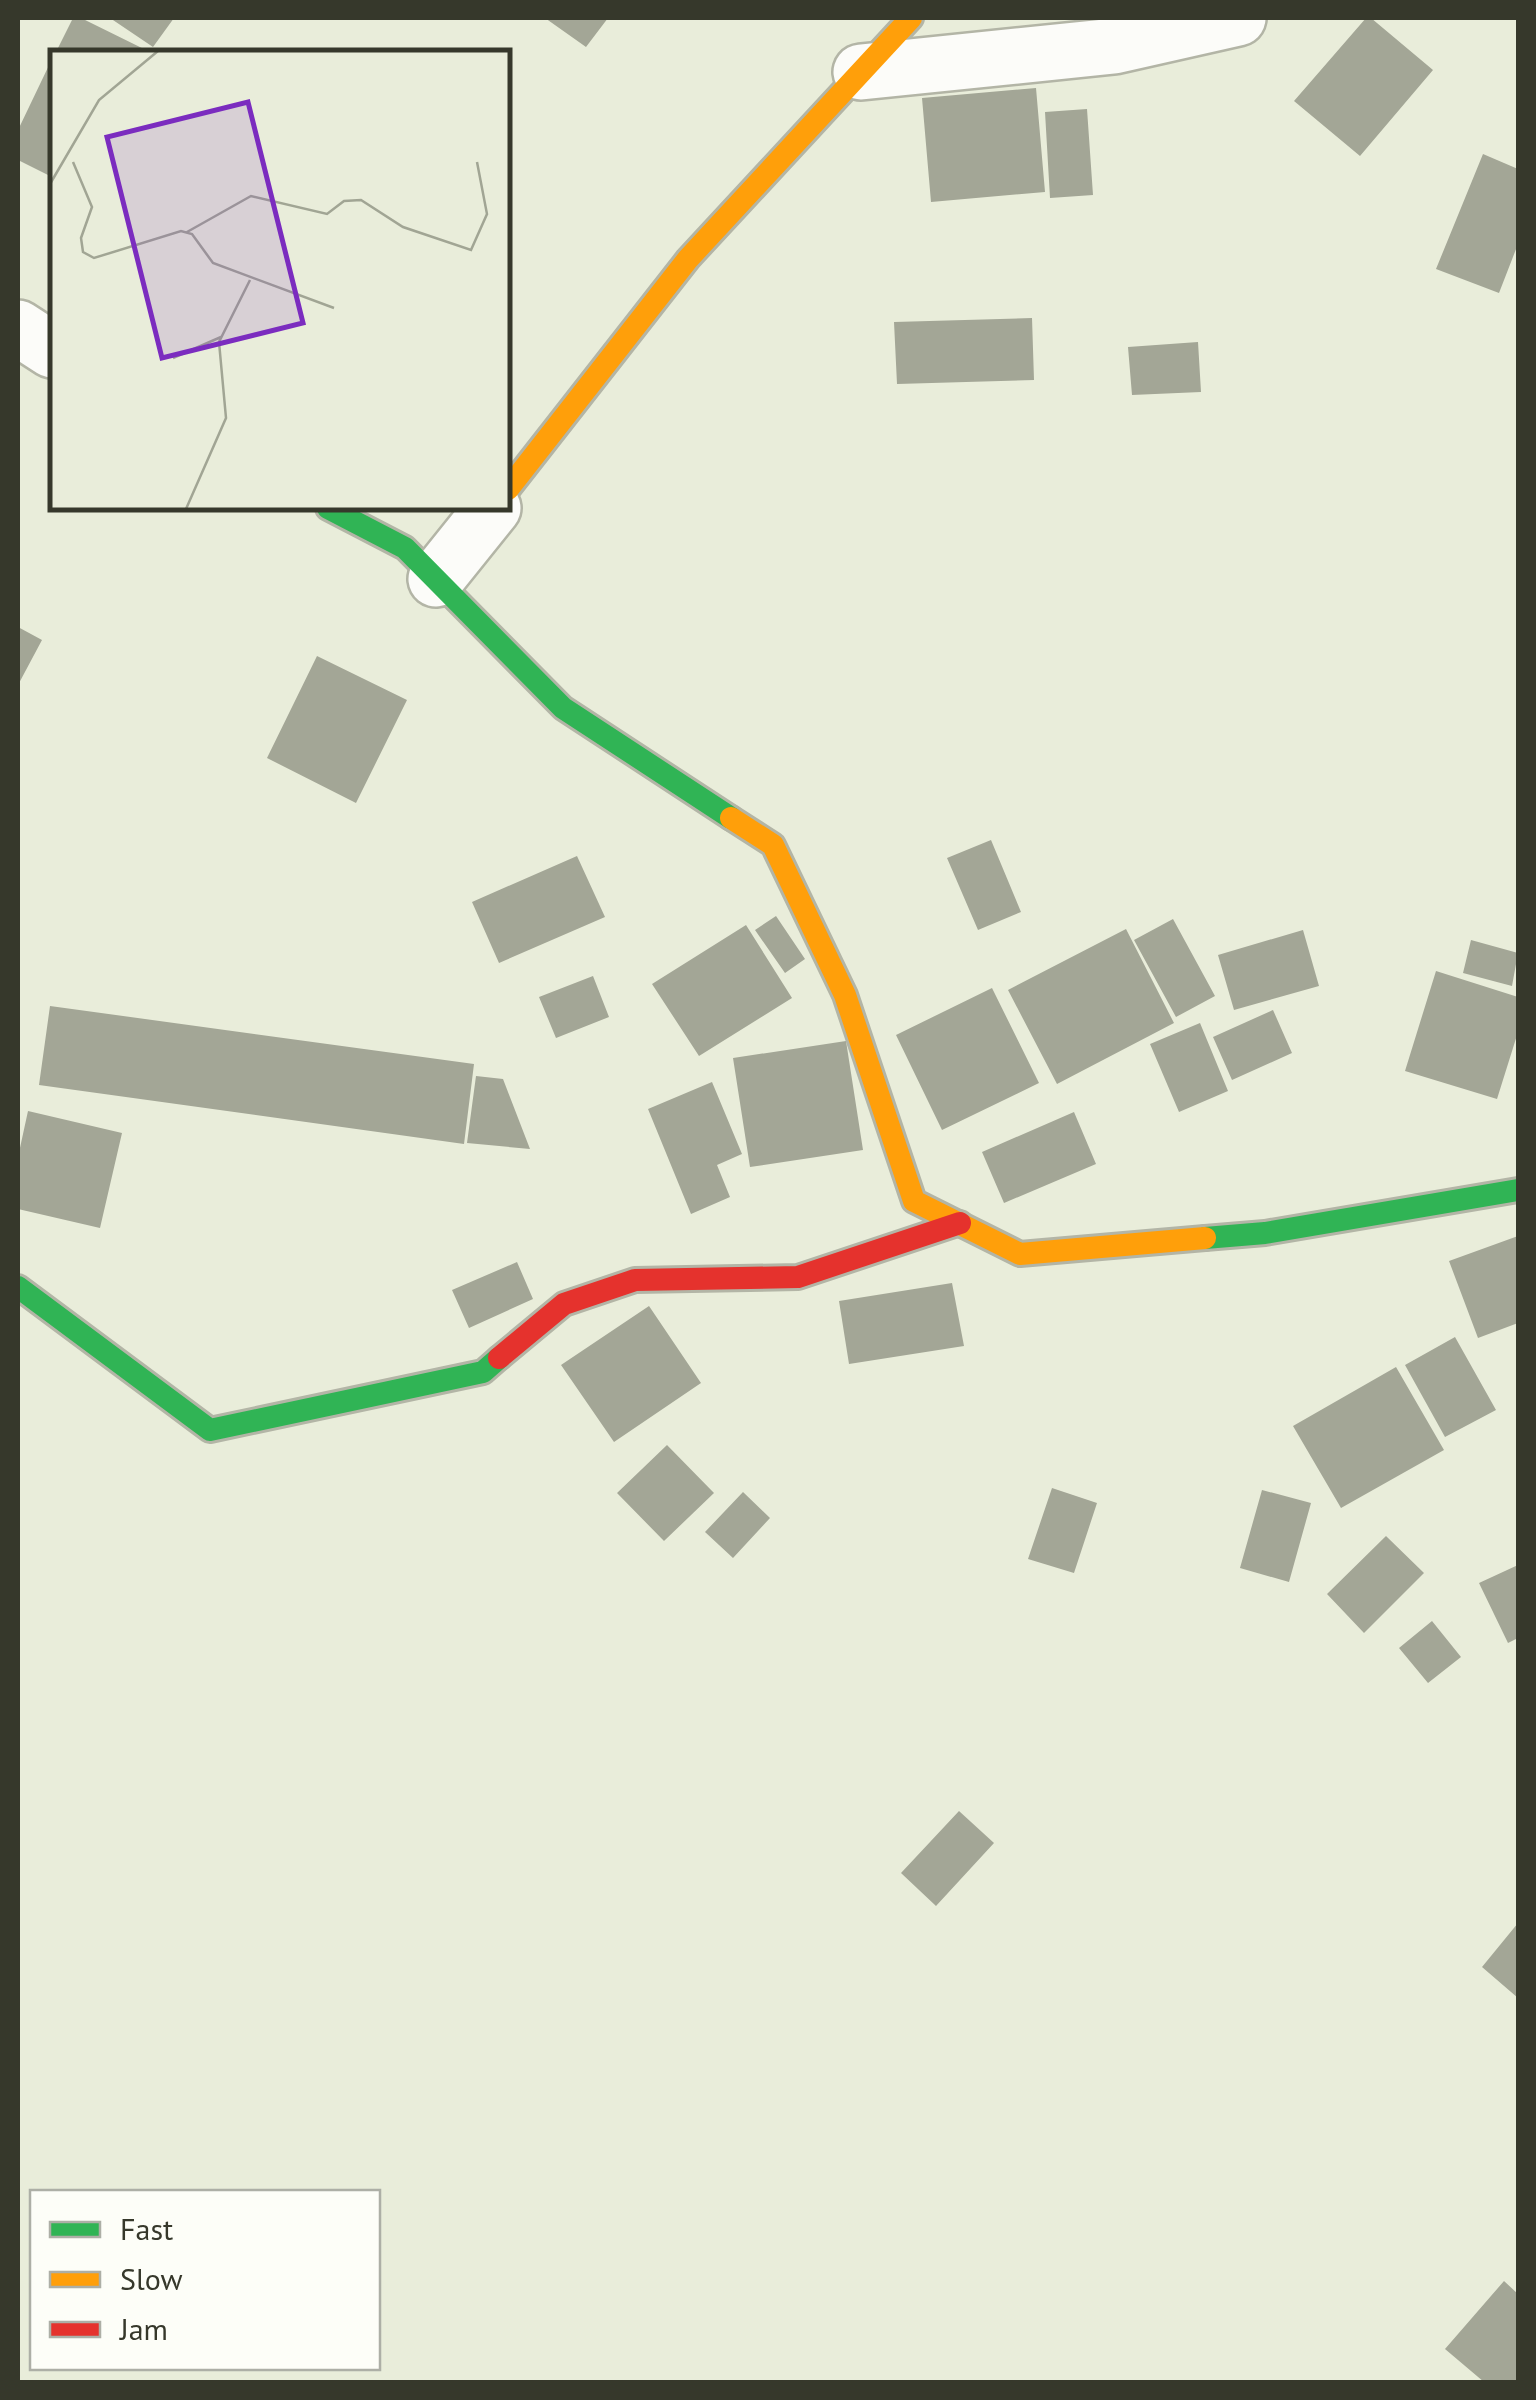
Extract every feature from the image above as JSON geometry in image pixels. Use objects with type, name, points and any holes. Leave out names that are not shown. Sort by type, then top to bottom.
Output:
[{"type":"street","points":[[510,486],[688,260],[911,18]]},
{"type":"street","points":[[861,72],[1114,46],[1238,18]]},
{"type":"street","points":[[18,328],[50,349]]},
{"type":"street","points":[[332,510],[405,548],[563,708],[773,845],[845,995],[914,1200],[1020,1254],[1265,1233],[1518,1190]]},
{"type":"street","points":[[436,579],[491,510]]},
{"type":"street","points":[[18,1287],[210,1430],[482,1372],[564,1304],[634,1280],[798,1277],[960,1223]]},
{"type":"building","points":[[73,18],[81,18],[146,50],[57,50]]},
{"type":"building","points":[[110,18],[174,18],[153,47]]},
{"type":"building","points":[[545,18],[608,18],[586,47]]},
{"type":"building","points":[[1366,18],[1371,18],[1433,70],[1360,156],[1294,101]]},
{"type":"building","points":[[50,63],[50,176],[18,160],[18,130]]},
{"type":"building","points":[[1036,88],[1045,192],[931,202],[922,98]]},
{"type":"building","points":[[1087,109],[1093,195],[1050,198],[1045,112]]},
{"type":"building","points":[[1483,154],[1518,169],[1518,244],[1499,293],[1436,269]]},
{"type":"building","points":[[1032,318],[1034,380],[897,384],[894,322]]},
{"type":"building","points":[[1198,342],[1201,392],[1132,395],[1128,347]]},
{"type":"building","points":[[18,627],[42,640],[18,685]]},
{"type":"building","points":[[317,656],[407,700],[356,803],[267,758]]},
{"type":"building","points":[[991,840],[1021,912],[978,930],[947,858]]},
{"type":"building","points":[[577,856],[605,917],[499,963],[472,902]]},
{"type":"building","points":[[776,916],[805,959],[785,973],[755,930]]},
{"type":"building","points":[[1173,919],[1215,996],[1176,1017],[1134,940]]},
{"type":"building","points":[[746,925],[792,998],[699,1056],[652,984]]},
{"type":"building","points":[[1126,929],[1174,1023],[1057,1084],[1008,990]]},
{"type":"building","points":[[1303,930],[1319,986],[1234,1010],[1218,955]]},
{"type":"building","points":[[1471,940],[1518,953],[1512,986],[1463,973]]},
{"type":"building","points":[[1436,971],[1518,997],[1518,1032],[1497,1099],[1405,1071]]},
{"type":"building","points":[[593,976],[609,1017],[556,1038],[539,997]]},
{"type":"building","points":[[992,988],[1039,1083],[942,1130],[896,1035]]},
{"type":"building","points":[[50,1006],[474,1064],[464,1144],[39,1085]]},
{"type":"building","points":[[1273,1010],[1292,1053],[1232,1080],[1213,1037]]},
{"type":"building","points":[[1200,1023],[1228,1091],[1179,1112],[1150,1044]]},
{"type":"building","points":[[846,1041],[863,1150],[750,1167],[733,1058]]},
{"type":"building","points":[[476,1076],[503,1079],[530,1149],[467,1143]]},
{"type":"building","points":[[712,1082],[742,1154],[717,1165],[730,1197],[691,1214],[648,1109]]},
{"type":"building","points":[[28,1111],[122,1133],[100,1228],[18,1209],[18,1157]]},
{"type":"building","points":[[1074,1112],[1096,1164],[1004,1203],[982,1152]]},
{"type":"building","points":[[1518,1236],[1518,1323],[1478,1338],[1449,1261]]},
{"type":"building","points":[[517,1262],[533,1299],[469,1328],[452,1290]]},
{"type":"building","points":[[952,1283],[964,1346],[849,1364],[839,1301]]},
{"type":"building","points":[[649,1306],[701,1383],[614,1442],[561,1365]]},
{"type":"building","points":[[1455,1337],[1496,1410],[1445,1437],[1405,1365]]},
{"type":"building","points":[[1396,1367],[1444,1450],[1341,1508],[1293,1426]]},
{"type":"building","points":[[667,1445],[714,1493],[664,1541],[617,1493]]},
{"type":"building","points":[[1052,1488],[1097,1503],[1074,1573],[1028,1559]]},
{"type":"building","points":[[1262,1490],[1311,1503],[1289,1582],[1240,1568]]},
{"type":"building","points":[[743,1492],[770,1518],[733,1558],[705,1532]]},
{"type":"building","points":[[1386,1536],[1424,1573],[1364,1633],[1327,1594]]},
{"type":"building","points":[[1518,1565],[1518,1638],[1508,1643],[1479,1583]]},
{"type":"building","points":[[1432,1621],[1461,1657],[1428,1683],[1399,1648]]},
{"type":"building","points":[[959,1811],[994,1843],[936,1906],[901,1873]]},
{"type":"building","points":[[1518,1923],[1518,1998],[1482,1967]]},
{"type":"building","points":[[1504,2281],[1518,2294],[1518,2382],[1484,2382],[1445,2349]]},
{"type":"traffic: fast","points":[[332,510],[405,548],[563,708],[731,818]]},
{"type":"traffic: fast","points":[[1205,1238],[1265,1233],[1518,1190]]},
{"type":"traffic: fast","points":[[18,1287],[210,1430],[483,1372],[499,1358]]},
{"type":"traffic: slow","points":[[510,486],[688,259],[911,18]]},
{"type":"traffic: slow","points":[[731,818],[773,845],[845,995],[914,1201],[1020,1254],[1205,1238]]},
{"type":"traffic: jam","points":[[499,1358],[564,1304],[635,1280],[798,1277],[960,1223]]}]
